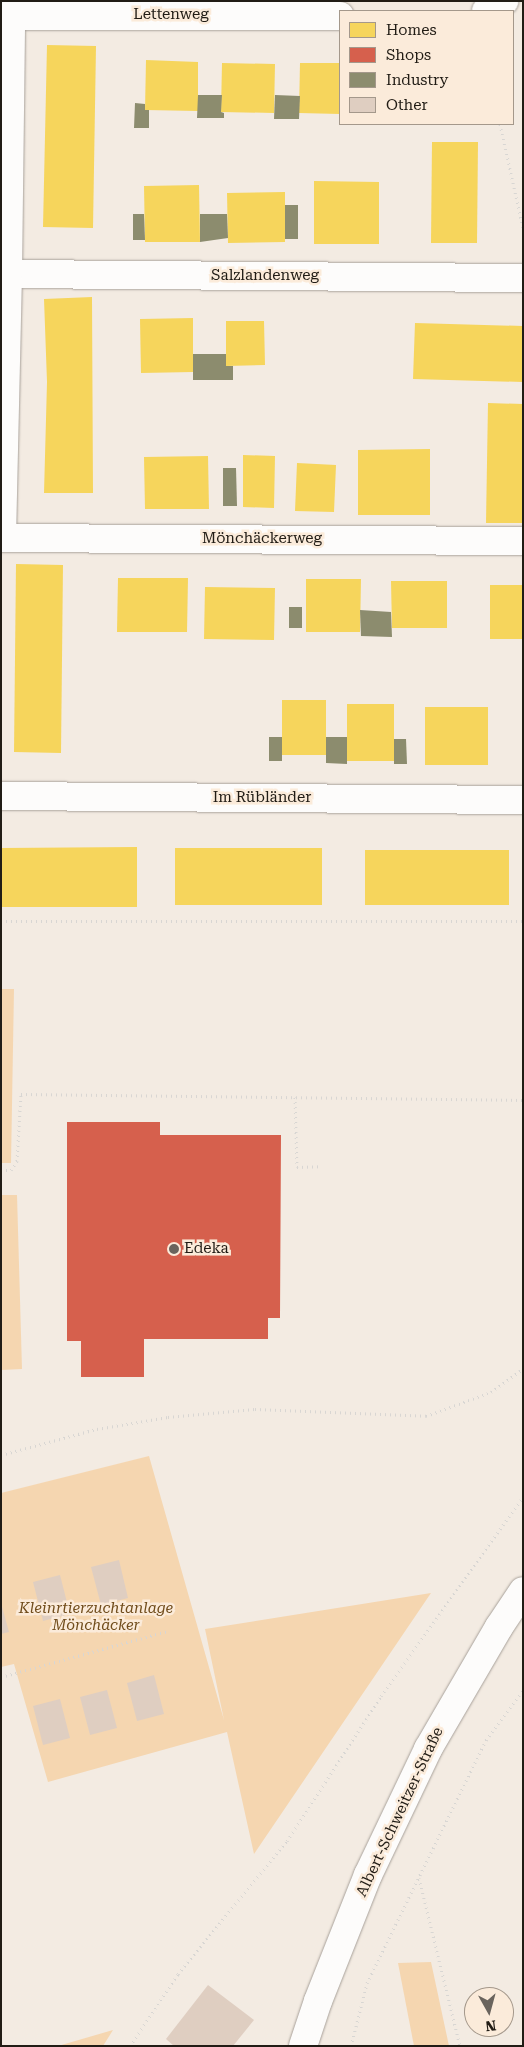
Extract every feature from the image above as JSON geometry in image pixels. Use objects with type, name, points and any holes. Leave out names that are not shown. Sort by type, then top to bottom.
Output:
[{"type":"street","points":[[488,10],[504,1]]},
{"type":"street","points":[[518,1],[523,5]]},
{"type":"street","points":[[2,538],[8,274],[6,15]]},
{"type":"street","name":"Lettenweg","points":[[6,15],[339,16]]},
{"type":"street","name":"Salzlandenweg","points":[[8,274],[523,278]]},
{"type":"street","name":"Mönchäckerweg","points":[[2,538],[523,541]]},
{"type":"street","name":"Im Rübländer","points":[[1,796],[523,800]]},
{"type":"street","name":"Albert-Schweitzer-Straße","points":[[303,2046],[318,2001],[368,1875],[428,1749],[498,1627],[523,1592]]},
{"type":"path","points":[[500,125],[523,228]]},
{"type":"path","points":[[1,921],[523,921]]},
{"type":"path","points":[[1,1170],[11,1170],[17,1161],[21,1094],[523,1100]]},
{"type":"path","points":[[295,1097],[297,1167],[322,1166]]},
{"type":"path","points":[[1,1455],[97,1429],[178,1416],[255,1410],[426,1416],[492,1392],[523,1369]]},
{"type":"path","points":[[130,2046],[178,1974],[287,1841],[381,1696],[523,1497]]},
{"type":"path","points":[[1,1677],[168,1631]]},
{"type":"path","points":[[351,2046],[367,1983],[486,1740],[523,1690]]},
{"type":"path","points":[[419,1877],[460,2046]]},
{"type":"green space","points":[[1,989],[14,989],[11,1163],[1,1163]]},
{"type":"green space","points":[[1,1195],[17,1195],[22,1369],[1,1370]]},
{"type":"green space","name":"Kleinrtierzuchtanlage Mönchäcker","points":[[149,1456],[224,1720],[205,1629],[431,1593],[254,1854],[227,1732],[48,1782],[14,1664],[1,1667],[1,1493]]},
{"type":"green space","points":[[431,1962],[449,2046],[414,2046],[398,1963]]},
{"type":"green space","points":[[113,2030],[103,2046],[58,2046]]},
{"type":"building: Homes","points":[[47,45],[96,46],[93,228],[43,227]]},
{"type":"building: Homes","points":[[146,60],[198,62],[198,111],[145,110]]},
{"type":"building: Homes","points":[[222,63],[275,64],[274,113],[221,112]]},
{"type":"building: Homes","points":[[300,63],[339,63],[339,114],[299,113]]},
{"type":"building: Homes","points":[[432,142],[478,142],[477,243],[431,243]]},
{"type":"building: Homes","points":[[314,181],[379,182],[379,244],[314,244]]},
{"type":"building: Homes","points":[[199,185],[200,242],[145,242],[144,186]]},
{"type":"building: Homes","points":[[285,192],[285,242],[228,243],[227,193]]},
{"type":"building: Homes","points":[[92,297],[93,493],[44,493],[47,382],[44,299]]},
{"type":"building: Homes","points":[[193,318],[193,372],[141,373],[140,319]]},
{"type":"building: Homes","points":[[226,321],[264,321],[265,365],[226,366]]},
{"type":"building: Homes","points":[[415,323],[523,326],[523,382],[413,379]]},
{"type":"building: Homes","points":[[488,403],[523,404],[523,523],[486,523]]},
{"type":"building: Homes","points":[[430,449],[430,515],[358,515],[358,450]]},
{"type":"building: Homes","points":[[243,455],[275,456],[274,508],[243,507]]},
{"type":"building: Homes","points":[[208,456],[209,509],[145,509],[144,457]]},
{"type":"building: Homes","points":[[297,463],[336,465],[334,512],[295,511]]},
{"type":"building: Homes","points":[[16,564],[63,565],[61,753],[14,752]]},
{"type":"building: Homes","points":[[118,578],[188,578],[187,632],[117,632]]},
{"type":"building: Homes","points":[[306,579],[361,579],[360,632],[306,632]]},
{"type":"building: Homes","points":[[391,581],[447,581],[447,628],[392,628]]},
{"type":"building: Homes","points":[[490,585],[523,585],[523,639],[490,639]]},
{"type":"building: Homes","points":[[205,587],[275,588],[274,640],[204,639]]},
{"type":"building: Homes","points":[[282,700],[326,700],[326,755],[282,755]]},
{"type":"building: Homes","points":[[347,704],[394,704],[394,761],[347,761]]},
{"type":"building: Homes","points":[[425,707],[488,707],[488,765],[425,765]]},
{"type":"building: Homes","points":[[137,847],[137,907],[1,907],[1,848]]},
{"type":"building: Homes","points":[[175,848],[322,848],[322,905],[175,905]]},
{"type":"building: Homes","points":[[365,850],[509,850],[509,905],[365,905]]},
{"type":"building: Shops","name":"Edeka","points":[[67,1122],[160,1122],[160,1135],[281,1135],[280,1318],[268,1318],[268,1339],[144,1339],[144,1377],[81,1377],[81,1341],[67,1341]]},
{"type":"building: Industry","points":[[198,95],[222,95],[221,112],[224,113],[224,118],[197,118]]},
{"type":"building: Industry","points":[[275,95],[300,96],[299,119],[274,119]]},
{"type":"building: Industry","points":[[135,103],[145,104],[145,110],[149,110],[149,128],[134,128]]},
{"type":"building: Industry","points":[[285,205],[298,205],[298,239],[285,239]]},
{"type":"building: Industry","points":[[133,214],[144,214],[145,240],[133,240]]},
{"type":"building: Industry","points":[[200,214],[227,214],[228,238],[200,242]]},
{"type":"building: Industry","points":[[193,354],[226,354],[226,366],[233,366],[233,380],[193,380]]},
{"type":"building: Industry","points":[[223,468],[236,468],[237,506],[223,506]]},
{"type":"building: Industry","points":[[289,607],[302,607],[302,628],[289,628]]},
{"type":"building: Industry","points":[[360,610],[391,612],[392,637],[361,636]]},
{"type":"building: Industry","points":[[269,737],[282,737],[282,761],[269,761]]},
{"type":"building: Industry","points":[[326,737],[347,737],[347,764],[326,763]]},
{"type":"building: Industry","points":[[394,739],[406,739],[407,764],[394,764]]},
{"type":"building: Other","points":[[119,1560],[128,1598],[101,1605],[91,1567]]},
{"type":"building: Other","points":[[60,1575],[70,1614],[43,1621],[33,1582]]},
{"type":"building: Other","points":[[1,1603],[9,1632],[1,1634]]},
{"type":"building: Other","points":[[154,1675],[164,1714],[137,1721],[127,1683]]},
{"type":"building: Other","points":[[107,1690],[117,1728],[90,1735],[80,1697]]},
{"type":"building: Other","points":[[60,1699],[70,1738],[43,1745],[33,1706]]},
{"type":"building: Other","points":[[208,1985],[254,2020],[233,2046],[174,2046],[166,2039]]},
{"type":"place","name":"Edeka","points":[[174,1249]]}]
